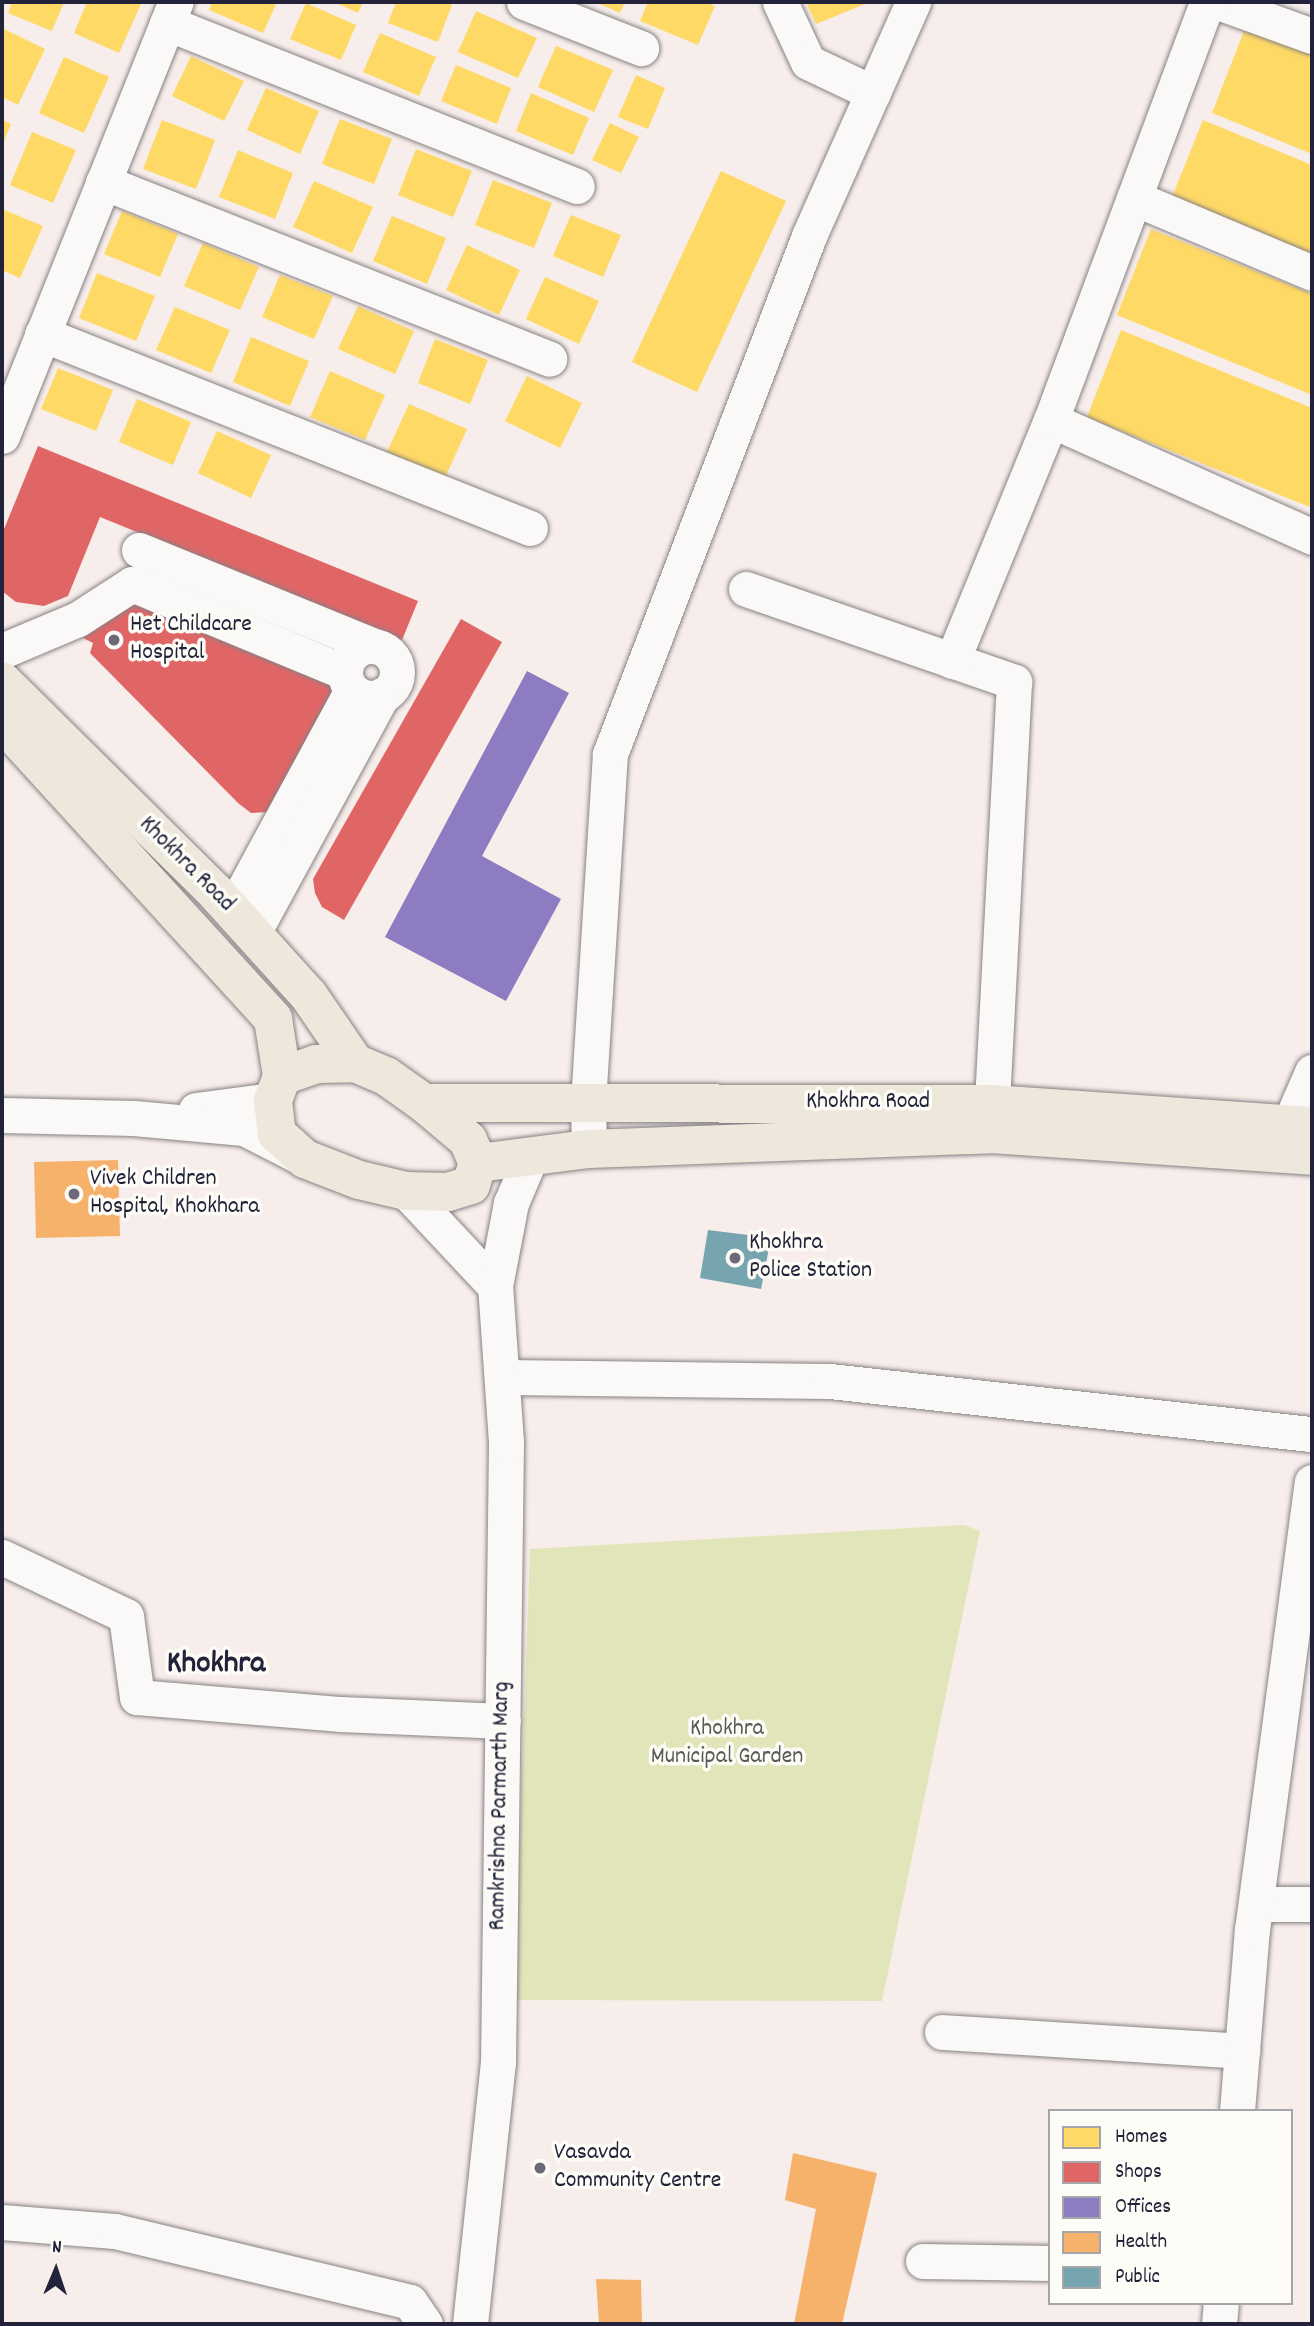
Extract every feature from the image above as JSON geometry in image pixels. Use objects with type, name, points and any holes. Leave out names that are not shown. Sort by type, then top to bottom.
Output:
[{"type":"main road","name":"Khokhra Road","points":[[2,681],[242,922],[309,996],[355,1063]]},
{"type":"main road","name":"Khokhra Road","points":[[2,722],[273,1019],[278,1088],[277,1134],[305,1159]]},
{"type":"main road","points":[[278,1088],[316,1064],[355,1063],[386,1076],[424,1102],[468,1140],[478,1163],[471,1185],[447,1192],[406,1191],[359,1180],[305,1159]]},
{"type":"main road","name":"Khokhra Road","points":[[424,1102],[992,1104],[1301,1125]]},
{"type":"main road","name":"Khokhra Road","points":[[478,1163],[589,1149],[991,1134],[1312,1156]]},
{"type":"street","points":[[524,2],[641,48]]},
{"type":"street","points":[[780,2],[808,62],[873,93]]},
{"type":"street","points":[[589,1149],[588,1103],[610,754],[809,236],[913,2]]},
{"type":"street","points":[[952,661],[1051,420],[1207,2]]},
{"type":"street","points":[[1218,2],[1312,36]]},
{"type":"street","points":[[2,436],[172,13],[577,186]]},
{"type":"street","points":[[103,182],[549,359]]},
{"type":"street","points":[[1134,198],[1312,273]]},
{"type":"street","points":[[42,334],[530,528]]},
{"type":"street","points":[[1051,420],[1312,537]]},
{"type":"street","points":[[2,651],[78,619],[132,584],[359,686],[396,681],[395,662],[382,648],[139,550]]},
{"type":"street","points":[[746,589],[1014,682],[992,1104]]},
{"type":"street","points":[[242,922],[359,686],[354,652],[372,645]]},
{"type":"street","points":[[1301,1125],[1312,1072]]},
{"type":"street","points":[[134,1118],[278,1088]]},
{"type":"street","points":[[2,1115],[134,1118],[244,1128],[305,1159]]},
{"type":"street","name":"Ramkrishna Parmarth Marg","points":[[470,2324],[498,2063],[504,1377],[495,1286],[511,1203],[531,1156]]},
{"type":"street","points":[[406,1191],[495,1286]]},
{"type":"street","points":[[504,1377],[830,1381],[1312,1434]]},
{"type":"street","points":[[1237,2109],[1256,1904],[1301,1654],[1312,1482]]},
{"type":"street","points":[[2,1557],[126,1616],[137,1697],[341,1714],[503,1721]]},
{"type":"street","points":[[1256,1904],[1312,1903]]},
{"type":"street","points":[[942,2032],[1242,2051]]},
{"type":"street","points":[[2,2222],[128,2234],[410,2302],[425,2324]]},
{"type":"street","points":[[923,2262],[1048,2263]]},
{"type":"street","points":[[1219,2324],[1221,2305]]},
{"type":"green space","name":"Khokhra Municipal Garden","points":[[964,1525],[980,1531],[882,2001],[514,2000],[530,1549]]},
{"type":"building: Homes","points":[[12,2],[64,2],[52,31],[8,13]]},
{"type":"building: Homes","points":[[87,2],[142,2],[119,53],[74,33]]},
{"type":"building: Homes","points":[[212,2],[277,2],[263,33],[209,10]]},
{"type":"building: Homes","points":[[334,2],[363,2],[358,13]]},
{"type":"building: Homes","points":[[396,2],[453,2],[438,42],[388,23]]},
{"type":"building: Homes","points":[[595,2],[625,2],[620,13]]},
{"type":"building: Homes","points":[[648,2],[704,2],[715,6],[698,45],[640,21]]},
{"type":"building: Homes","points":[[806,2],[870,2],[816,24]]},
{"type":"building: Homes","points":[[306,3],[356,25],[341,60],[290,39]]},
{"type":"building: Homes","points":[[476,11],[537,38],[518,78],[458,52]]},
{"type":"building: Homes","points":[[1246,26],[1312,53],[1312,154],[1212,113]]},
{"type":"building: Homes","points":[[2,28],[45,49],[18,105],[2,97]]},
{"type":"building: Homes","points":[[380,33],[436,57],[419,96],[363,72]]},
{"type":"building: Homes","points":[[556,46],[613,70],[594,112],[538,87]]},
{"type":"building: Homes","points":[[191,56],[244,81],[224,121],[172,96]]},
{"type":"building: Homes","points":[[64,57],[109,77],[84,133],[39,113]]},
{"type":"building: Homes","points":[[456,65],[511,88],[497,124],[441,101]]},
{"type":"building: Homes","points":[[636,75],[665,88],[648,129],[618,117]]},
{"type":"building: Homes","points":[[266,88],[319,111],[300,154],[247,130]]},
{"type":"building: Homes","points":[[531,93],[589,118],[573,155],[516,131]]},
{"type":"building: Homes","points":[[340,119],[392,139],[374,184],[322,164]]},
{"type":"building: Homes","points":[[2,120],[11,124],[2,146]]},
{"type":"building: Homes","points":[[162,120],[215,140],[196,189],[143,169]]},
{"type":"building: Homes","points":[[1203,120],[1312,165],[1312,266],[1168,207]]},
{"type":"building: Homes","points":[[610,123],[639,137],[621,173],[592,160]]},
{"type":"building: Homes","points":[[32,132],[76,150],[53,203],[10,185]]},
{"type":"building: Homes","points":[[416,149],[472,171],[453,217],[398,195]]},
{"type":"building: Homes","points":[[238,150],[293,173],[275,219],[219,197]]},
{"type":"building: Homes","points":[[721,171],[786,201],[697,392],[632,362]]},
{"type":"building: Homes","points":[[493,180],[552,203],[534,248],[475,225]]},
{"type":"building: Homes","points":[[314,181],[373,207],[352,253],[293,227]]},
{"type":"building: Homes","points":[[2,209],[43,226],[20,278],[2,270]]},
{"type":"building: Homes","points":[[122,211],[178,234],[160,277],[104,254]]},
{"type":"building: Homes","points":[[571,215],[621,235],[603,277],[553,256]]},
{"type":"building: Homes","points":[[392,216],[446,238],[427,284],[373,261]]},
{"type":"building: Homes","points":[[1151,229],[1312,294],[1312,395],[1117,315]]},
{"type":"building: Homes","points":[[203,243],[259,267],[240,310],[184,286]]},
{"type":"building: Homes","points":[[467,245],[520,270],[499,315],[446,290]]},
{"type":"building: Homes","points":[[97,273],[155,296],[136,341],[79,318]]},
{"type":"building: Homes","points":[[280,275],[333,296],[314,339],[262,317]]},
{"type":"building: Homes","points":[[545,277],[599,301],[579,344],[526,319]]},
{"type":"building: Homes","points":[[358,306],[414,331],[395,374],[338,349]]},
{"type":"building: Homes","points":[[175,307],[230,330],[211,373],[156,350]]},
{"type":"building: Homes","points":[[1121,330],[1312,408],[1312,508],[1087,417]]},
{"type":"building: Homes","points":[[251,337],[309,361],[290,406],[233,382]]},
{"type":"building: Homes","points":[[435,339],[488,360],[470,404],[418,383]]},
{"type":"building: Homes","points":[[58,368],[113,390],[96,431],[41,409]]},
{"type":"building: Homes","points":[[330,371],[385,395],[365,440],[310,417]]},
{"type":"building: Homes","points":[[527,376],[582,403],[560,448],[505,421]]},
{"type":"building: Homes","points":[[137,399],[191,422],[173,465],[119,442]]},
{"type":"building: Homes","points":[[409,404],[467,429],[445,478],[387,452]]},
{"type":"building: Homes","points":[[217,431],[271,455],[251,498],[198,473]]},
{"type":"building: Shops","points":[[38,446],[418,601],[402,640],[100,517],[68,596],[44,606],[16,602],[2,591],[2,534]]},
{"type":"building: Shops","points":[[136,586],[344,672],[269,812],[251,813],[238,803],[90,653],[93,643],[83,638]]},
{"type":"building: Shops","points":[[461,619],[502,642],[344,920],[322,907],[315,893],[313,879]]},
{"type":"building: Offices","points":[[527,671],[569,693],[482,856],[561,899],[506,1001],[385,937]]},
{"type":"building: Health","points":[[118,1160],[120,1236],[36,1238],[34,1162]]},
{"type":"building: Health","points":[[793,2153],[877,2173],[842,2324],[794,2324],[816,2209],[785,2200]]},
{"type":"building: Health","points":[[596,2279],[641,2280],[642,2324],[599,2324]]},
{"type":"building: Public","name":"Khokhra Police Station","points":[[708,1230],[771,1238],[761,1289],[700,1278]]},
{"type":"place","name":"Het Childcare Hospital","points":[[114,640]]},
{"type":"place","name":"Vivek Children Hospital, Khokhara","points":[[74,1194]]},
{"type":"place","name":"Khokhra Police Station","points":[[735,1258]]},
{"type":"place","name":"Vasavda Community Centre","points":[[540,2168]]},
{"type":"district","name":"Khokhra","points":[[216,1665]]}]
